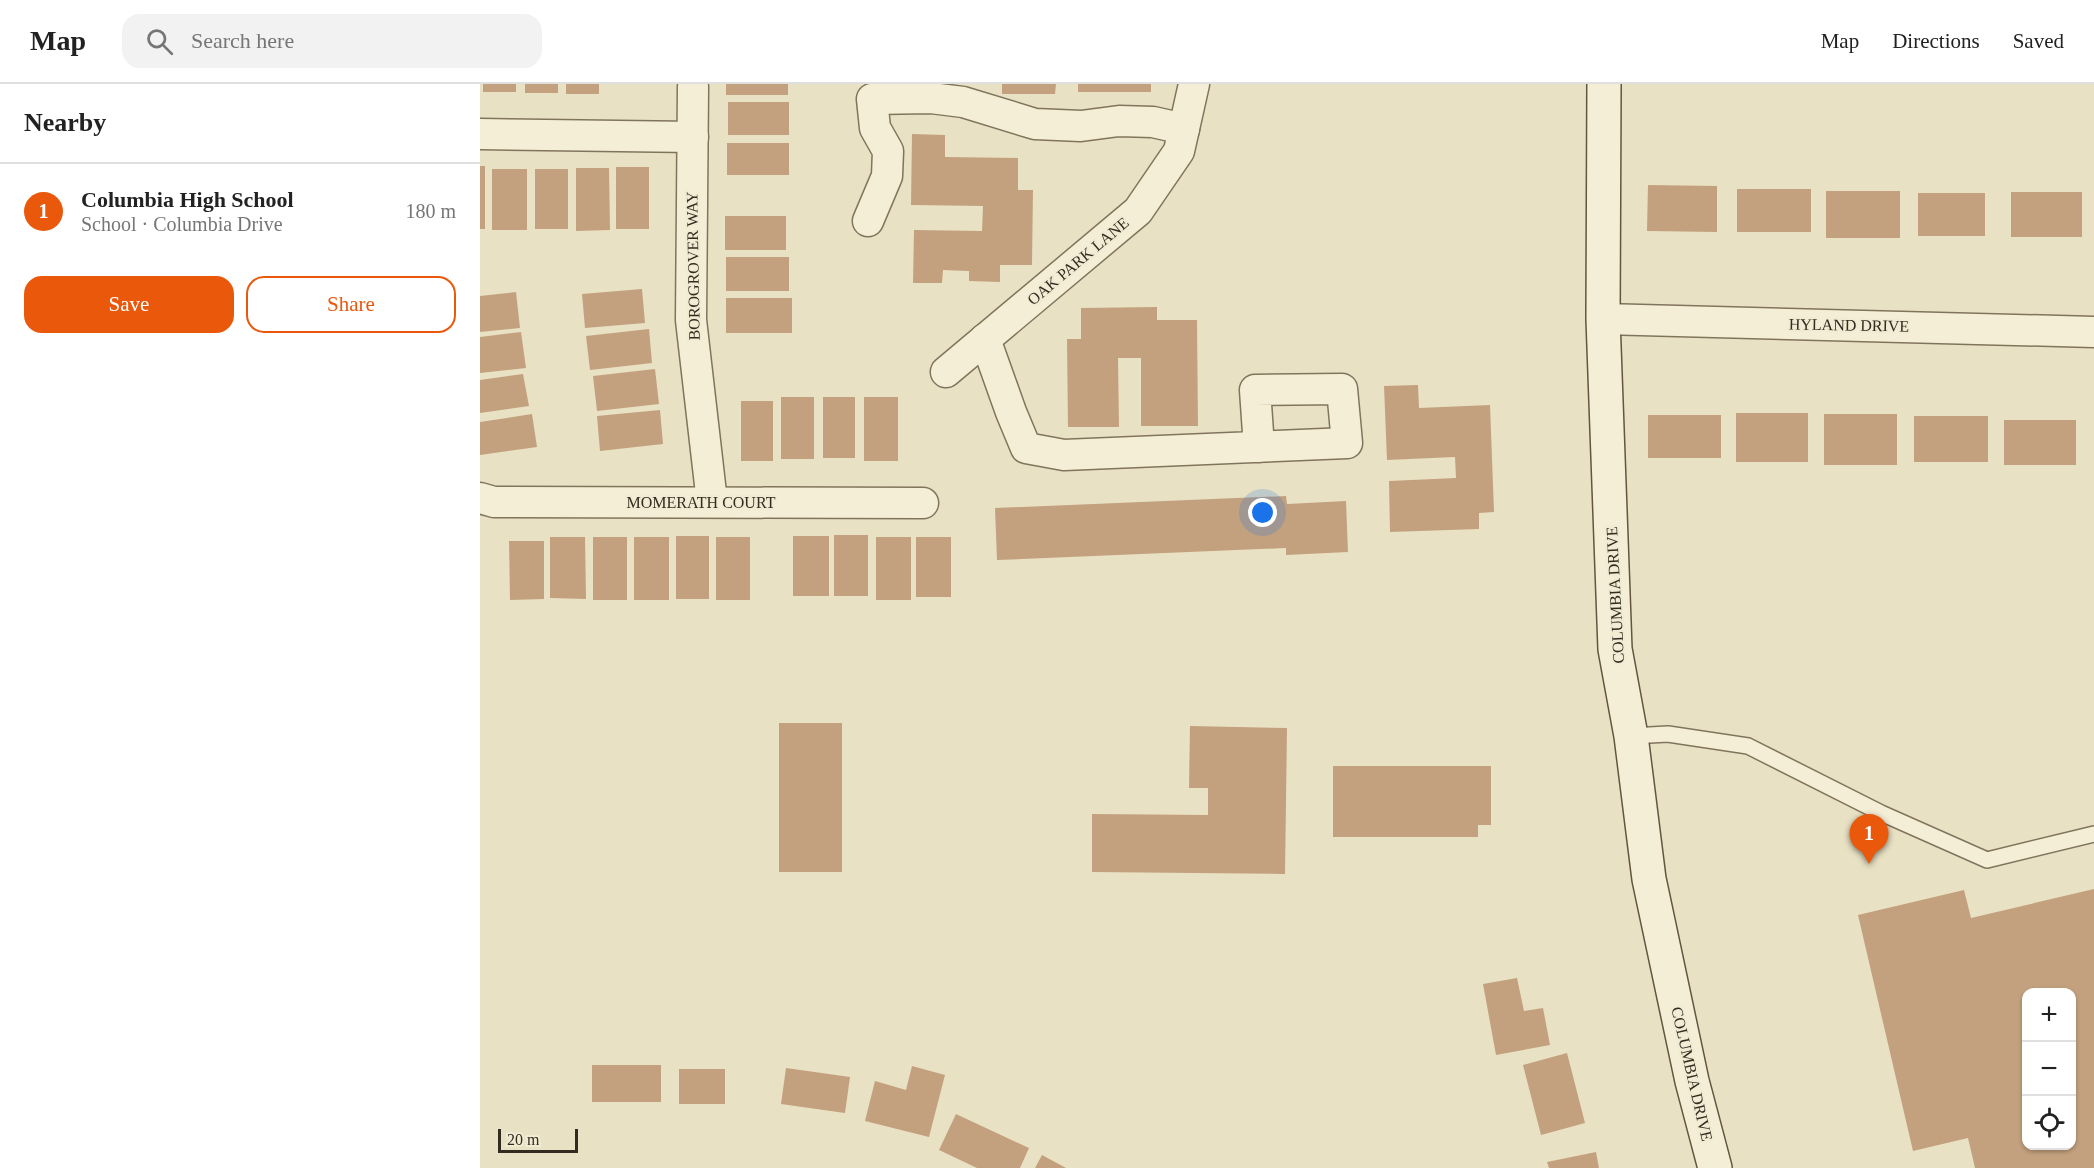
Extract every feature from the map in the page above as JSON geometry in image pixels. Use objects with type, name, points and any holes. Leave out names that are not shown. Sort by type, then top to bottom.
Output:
[{"type":"main road","name":"COLUMBIA DRIVE","points":[[1604,84],[1603,319],[1615,649],[1630,736],[1649,879],[1692,1081],[1715,1168]]},
{"type":"street","name":"OAK PARK LANE","points":[[946,372],[1138,211],[1179,151],[1194,84]]},
{"type":"street","name":"BOROGROVER WAY","points":[[693,87],[691,320],[712,502]]},
{"type":"street","points":[[868,221],[887,176],[888,151],[875,128],[872,99],[931,98],[963,102],[1035,124],[1081,126],[1119,121],[1153,122],[1184,129]]},
{"type":"street","points":[[480,134],[693,137]]},
{"type":"street","name":"HYLAND DRIVE","points":[[1603,319],[2094,332]]},
{"type":"street","points":[[985,339],[1026,448],[1064,455],[1259,447]]},
{"type":"street","name":"MOMERATH COURT","points":[[480,498],[494,502],[923,503]]},
{"type":"lane","points":[[1630,736],[1668,734],[1748,746],[1881,813],[1987,860],[2094,834]]},
{"type":"building","points":[[483,84],[516,84],[516,92],[483,92]]},
{"type":"building","points":[[525,84],[558,84],[558,93],[525,93]]},
{"type":"building","points":[[566,84],[599,84],[599,94],[566,94]]},
{"type":"building","points":[[726,84],[788,84],[788,95],[726,95]]},
{"type":"building","points":[[1002,84],[1056,84],[1055,94],[1002,94]]},
{"type":"building","points":[[1078,84],[1151,84],[1151,92],[1078,92]]},
{"type":"building","points":[[728,102],[789,102],[789,135],[728,135]]},
{"type":"building","points":[[912,134],[945,135],[945,157],[1018,158],[1018,190],[1033,190],[1032,265],[1000,265],[1000,282],[969,281],[969,271],[943,270],[942,283],[913,283],[914,230],[982,231],[983,206],[911,205]]},
{"type":"building","points":[[727,143],[789,143],[789,175],[727,175]]},
{"type":"building","points":[[480,166],[485,166],[485,229],[480,229]]},
{"type":"building","points":[[616,167],[649,167],[649,229],[616,229]]},
{"type":"building","points":[[576,168],[609,168],[610,230],[576,231]]},
{"type":"building","points":[[492,169],[527,169],[527,230],[492,230]]},
{"type":"building","points":[[535,169],[568,169],[568,229],[535,229]]},
{"type":"building","points":[[1648,185],[1717,186],[1717,232],[1647,231]]},
{"type":"building","points":[[1737,189],[1811,189],[1811,232],[1737,232]]},
{"type":"building","points":[[1826,191],[1900,191],[1900,238],[1826,238]]},
{"type":"building","points":[[2011,192],[2082,192],[2082,237],[2011,237]]},
{"type":"building","points":[[1918,193],[1985,193],[1985,236],[1918,236]]},
{"type":"building","points":[[725,216],[786,216],[786,250],[725,250]]},
{"type":"building","points":[[726,257],[789,257],[789,291],[726,291]]},
{"type":"building","points":[[642,289],[645,323],[585,328],[582,294]]},
{"type":"building","points":[[516,292],[520,328],[480,332],[480,296]]},
{"type":"building","points":[[726,298],[792,298],[792,333],[726,333]]},
{"type":"building","points":[[1157,307],[1157,320],[1197,320],[1198,426],[1141,426],[1141,358],[1118,358],[1119,427],[1068,427],[1067,339],[1081,339],[1081,308]]},
{"type":"building","points":[[649,329],[652,363],[590,370],[586,336]]},
{"type":"building","points":[[521,332],[526,368],[480,373],[480,337]]},
{"type":"building","points":[[655,369],[659,404],[597,411],[593,376]]},
{"type":"building","points":[[523,374],[529,406],[480,413],[480,380]]},
{"type":"building","points":[[1418,385],[1419,408],[1490,405],[1494,512],[1479,513],[1479,529],[1390,532],[1389,481],[1456,478],[1455,457],[1387,460],[1384,386]]},
{"type":"building","points":[[781,397],[814,397],[814,459],[781,459]]},
{"type":"building","points":[[823,397],[855,397],[855,458],[823,458]]},
{"type":"building","points":[[864,397],[898,397],[898,461],[864,461]]},
{"type":"building","points":[[741,401],[773,401],[773,461],[741,461]]},
{"type":"building","points":[[660,410],[663,444],[600,451],[597,416]]},
{"type":"building","points":[[1736,413],[1808,413],[1808,462],[1736,462]]},
{"type":"building","points":[[532,414],[537,447],[480,455],[480,422]]},
{"type":"building","points":[[1824,414],[1897,414],[1897,465],[1824,465]]},
{"type":"building","points":[[1648,415],[1721,415],[1721,458],[1648,458]]},
{"type":"building","points":[[1914,416],[1988,416],[1988,462],[1914,462]]},
{"type":"building","points":[[2004,420],[2076,420],[2076,465],[2004,465]]},
{"type":"building","points":[[1286,496],[1287,504],[1346,501],[1348,552],[1286,555],[1286,548],[997,560],[995,508]]},
{"type":"building","points":[[834,535],[868,535],[868,596],[834,596]]},
{"type":"building","points":[[676,536],[709,536],[709,599],[676,599]]},
{"type":"building","points":[[793,536],[829,536],[829,596],[793,596]]},
{"type":"building","points":[[550,537],[585,537],[586,599],[550,598]]},
{"type":"building","points":[[593,537],[627,537],[627,600],[593,600]]},
{"type":"building","points":[[634,537],[669,537],[669,600],[634,600]]},
{"type":"building","points":[[716,537],[750,537],[750,600],[716,600]]},
{"type":"building","points":[[876,537],[911,537],[911,600],[876,600]]},
{"type":"building","points":[[916,537],[951,537],[951,597],[916,597]]},
{"type":"building","points":[[509,541],[544,541],[544,599],[510,600]]},
{"type":"building","points":[[779,723],[842,723],[842,872],[779,872]]},
{"type":"building","points":[[1190,726],[1287,728],[1285,874],[1092,872],[1092,814],[1208,815],[1208,788],[1189,788]]},
{"type":"building","points":[[1333,766],[1491,766],[1491,825],[1478,825],[1478,837],[1333,837]]},
{"type":"building","points":[[2094,889],[2094,1168],[1975,1168],[1968,1138],[1913,1151],[1858,915],[1964,890],[1971,918]]},
{"type":"building","points":[[1517,978],[1524,1011],[1543,1008],[1550,1045],[1496,1055],[1483,984]]},
{"type":"building","points":[[1567,1053],[1585,1123],[1541,1135],[1523,1065]]},
{"type":"building","points":[[592,1065],[661,1065],[661,1102],[592,1102]]},
{"type":"building","points":[[912,1066],[945,1075],[929,1137],[865,1121],[875,1081],[906,1090]]},
{"type":"building","points":[[786,1068],[850,1077],[845,1113],[781,1104]]},
{"type":"building","points":[[679,1069],[725,1069],[725,1104],[679,1104]]},
{"type":"building","points":[[956,1114],[1029,1148],[1020,1168],[977,1168],[939,1150]]},
{"type":"building","points":[[1596,1152],[1599,1168],[1549,1168],[1547,1162]]},
{"type":"building","points":[[1042,1155],[1066,1168],[1035,1168]]},
{"type":"place","name":"Columbia High School","points":[[1869,864]]}]
